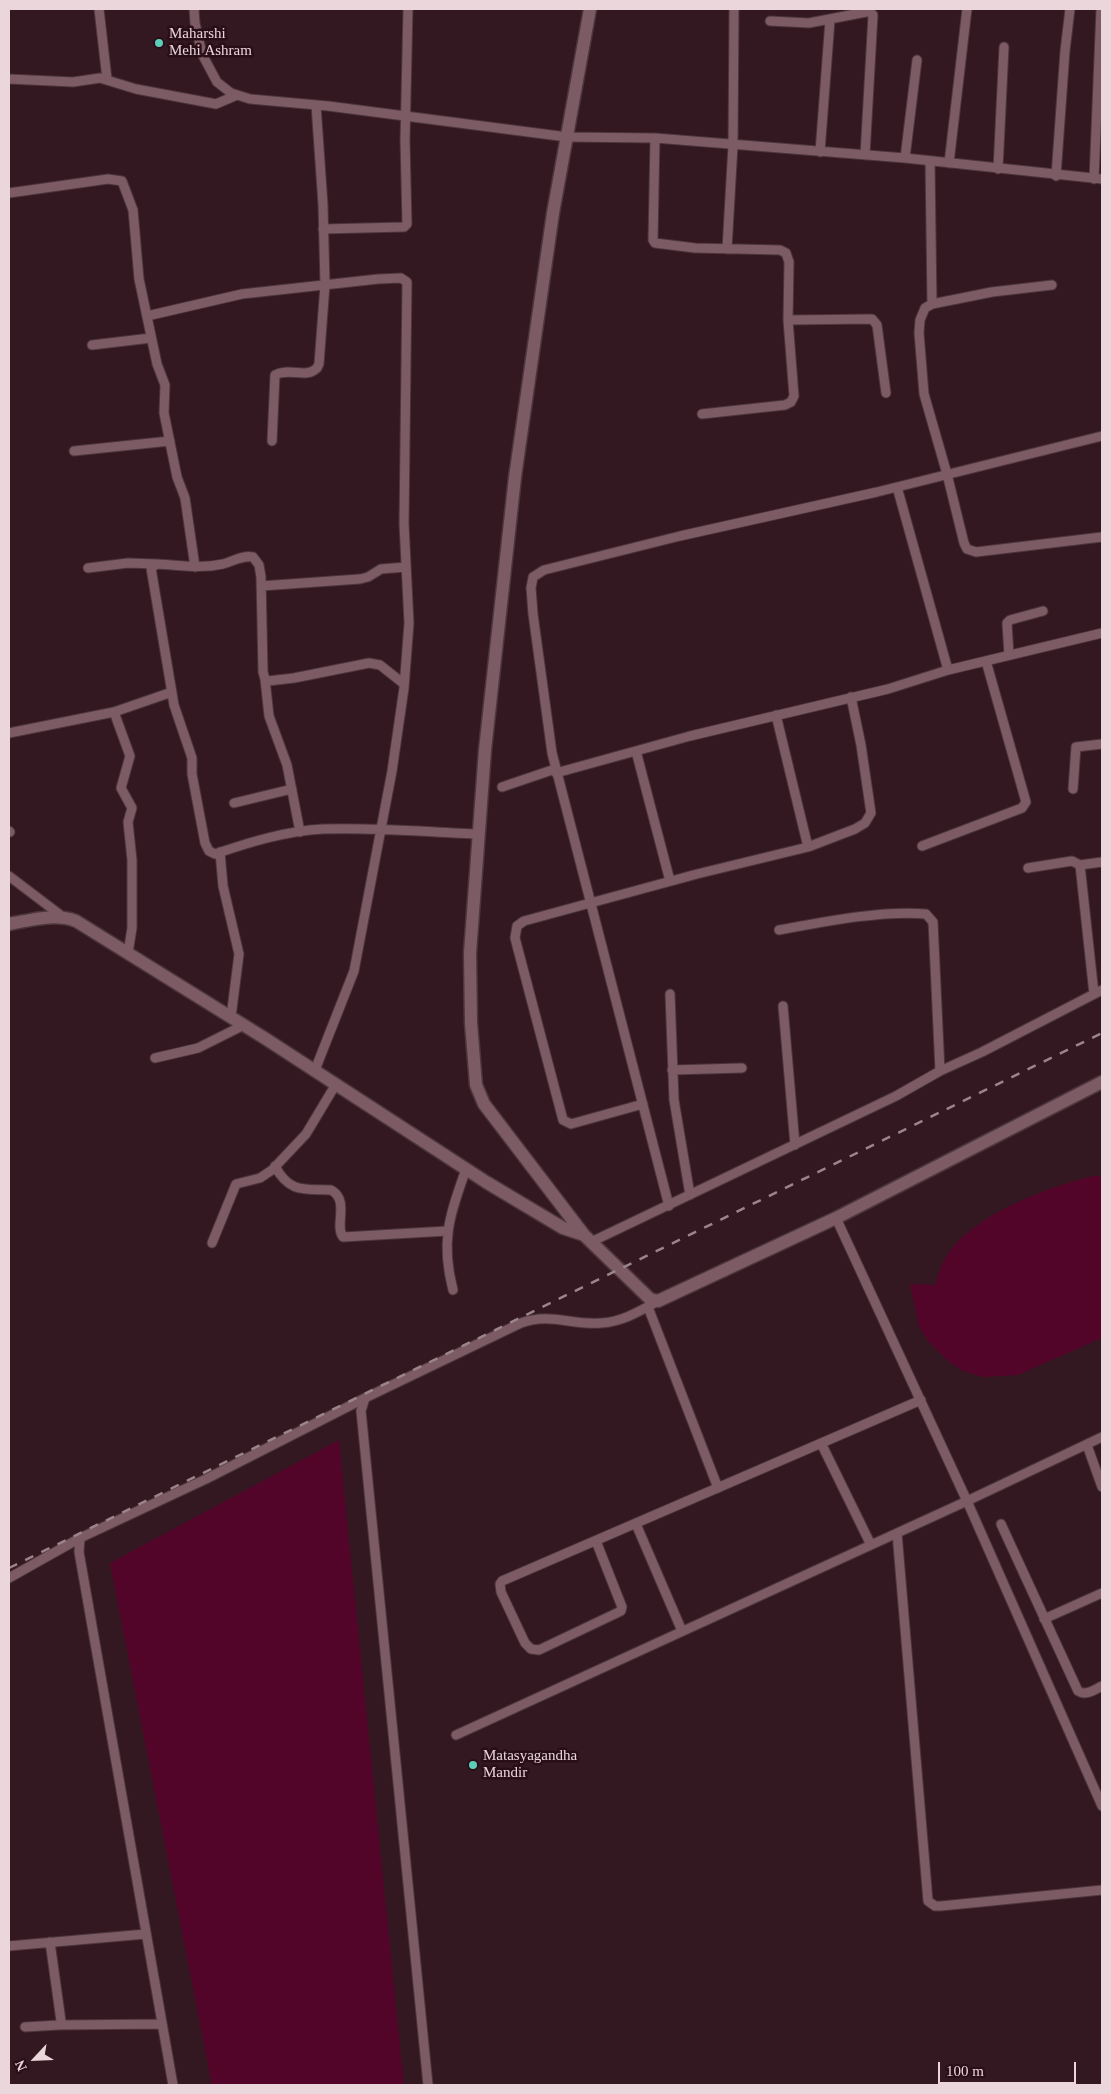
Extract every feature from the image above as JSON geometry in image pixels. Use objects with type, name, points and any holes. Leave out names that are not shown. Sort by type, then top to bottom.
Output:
[{"type":"main road","points":[[590,9],[553,213],[515,477],[485,750],[470,953],[476,1085],[484,1104],[587,1238],[653,1304],[836,1218],[1102,1082]]},
{"type":"main road","points":[[9,924],[64,917],[76,921],[244,1025],[466,1169],[563,1228],[587,1238]]},
{"type":"street","points":[[99,9],[108,79]]},
{"type":"street","points":[[194,9],[202,54],[208,66],[223,89],[250,99],[316,105],[567,137],[656,138],[905,158],[1056,176],[1098,179],[1101,9]]},
{"type":"street","points":[[323,229],[404,227],[407,224],[406,116],[408,9]]},
{"type":"street","points":[[727,249],[733,145],[734,9]]},
{"type":"street","points":[[949,164],[967,9]]},
{"type":"street","points":[[1056,176],[1070,9]]},
{"type":"street","points":[[770,22],[809,23],[866,12],[870,12],[873,15],[865,155]]},
{"type":"street","points":[[820,152],[830,20]]},
{"type":"street","points":[[998,169],[1004,47]]},
{"type":"street","points":[[905,158],[917,60]]},
{"type":"street","points":[[9,78],[73,82],[100,78],[108,79],[136,90],[216,104],[237,95]]},
{"type":"street","points":[[272,441],[275,375],[283,372],[310,372],[317,368],[325,285],[316,105]]},
{"type":"street","points":[[656,138],[653,240],[655,243],[696,248],[784,250],[789,262],[788,320],[794,396],[791,402],[785,406],[702,414]]},
{"type":"street","points":[[930,161],[932,304]]},
{"type":"street","points":[[9,193],[108,179],[122,181],[133,210],[137,262],[151,338],[157,364],[165,385],[164,413],[177,477],[185,498],[195,567]]},
{"type":"street","points":[[147,316],[242,294],[401,278],[407,282],[404,524],[409,623],[404,684],[392,771],[354,971],[314,1070]]},
{"type":"street","points":[[1052,285],[992,292],[932,304],[925,308],[920,320],[921,376],[928,412],[947,474],[964,543],[970,552],[1102,537]]},
{"type":"street","points":[[788,320],[872,318],[877,325],[886,392]]},
{"type":"street","points":[[92,344],[151,338]]},
{"type":"street","points":[[669,1206],[556,771],[533,614],[532,582],[536,574],[544,570],[680,536],[897,487],[1102,436]]},
{"type":"street","points":[[74,451],[170,442]]},
{"type":"street","points":[[897,487],[948,670]]},
{"type":"street","points":[[88,568],[128,562],[195,567],[223,564],[245,556],[253,558],[259,565],[263,672],[269,716],[287,765],[300,832]]},
{"type":"street","points":[[157,564],[151,568],[151,574],[172,692],[180,726],[192,758],[192,774],[205,843],[212,853],[261,839],[322,829],[380,829],[479,834]]},
{"type":"street","points":[[261,586],[360,580],[381,569],[406,567]]},
{"type":"street","points":[[1009,655],[1007,623],[1010,620],[1043,611]]},
{"type":"street","points":[[502,787],[556,771],[776,715],[888,689],[948,670],[1102,633]]},
{"type":"street","points":[[922,846],[1022,808],[1026,802],[986,661]]},
{"type":"street","points":[[265,679],[280,680],[369,663],[380,665],[404,684]]},
{"type":"street","points":[[9,733],[114,712],[172,692]]},
{"type":"street","points":[[643,1104],[572,1124],[563,1120],[515,938],[517,926],[524,921],[590,902],[808,847],[855,829],[865,823],[870,813],[861,745],[851,697]]},
{"type":"street","points":[[114,712],[130,756],[121,788],[132,808],[128,822],[132,860],[132,928],[128,953]]},
{"type":"street","points":[[776,715],[808,847]]},
{"type":"street","points":[[1073,788],[1076,747],[1102,744]]},
{"type":"street","points":[[636,751],[670,881]]},
{"type":"street","points":[[234,803],[292,789]]},
{"type":"street","points":[[220,852],[223,886],[239,954],[231,1017]]},
{"type":"street","points":[[1028,868],[1072,861],[1080,865],[1102,862]]},
{"type":"street","points":[[587,1238],[690,1196],[896,1096],[940,1071],[982,1052],[1098,992],[1080,865]]},
{"type":"street","points":[[9,876],[64,917]]},
{"type":"street","points":[[779,930],[821,922],[906,912],[926,914],[933,922],[940,1071]]},
{"type":"street","points":[[670,994],[672,1070],[678,1127],[690,1196]]},
{"type":"street","points":[[783,1006],[795,1145]]},
{"type":"street","points":[[155,1058],[198,1048],[244,1025]]},
{"type":"street","points":[[672,1070],[742,1068]]},
{"type":"street","points":[[212,1243],[236,1184],[260,1178],[275,1166],[306,1134],[336,1084]]},
{"type":"street","points":[[275,1166],[281,1177],[291,1186],[335,1192],[342,1210],[340,1232],[342,1236],[447,1232]]},
{"type":"street","points":[[453,1290],[446,1257],[447,1232],[466,1169]]},
{"type":"street","points":[[836,1218],[967,1501],[1102,1806]]},
{"type":"street","points":[[9,1578],[80,1538],[206,1479],[365,1398],[532,1320],[543,1318],[599,1324],[614,1322],[653,1304],[718,1488]]},
{"type":"street","points":[[365,1398],[361,1411],[428,2085]]},
{"type":"street","points":[[596,1541],[622,1607],[621,1611],[540,1650],[532,1649],[527,1645],[521,1634],[501,1592],[500,1584],[502,1581],[921,1400]]},
{"type":"street","points":[[456,1734],[897,1534],[1102,1437]]},
{"type":"street","points":[[821,1443],[871,1545]]},
{"type":"street","points":[[1086,1445],[1102,1487]]},
{"type":"street","points":[[636,1524],[682,1631]]},
{"type":"street","points":[[1001,1524],[1078,1691],[1082,1694],[1102,1686]]},
{"type":"street","points":[[897,1534],[928,1901],[935,1906],[940,1906],[1102,1890]]},
{"type":"street","points":[[80,1538],[78,1548],[173,2085]]},
{"type":"street","points":[[1044,1619],[1102,1593]]},
{"type":"street","points":[[9,1946],[146,1934]]},
{"type":"street","points":[[50,1942],[60,2024]]},
{"type":"street","points":[[25,2027],[60,2024],[162,2024]]},
{"type":"shaded area","points":[[1093,1176],[1102,1176],[1102,1338],[1018,1375],[983,1377],[963,1371],[947,1360],[929,1342],[919,1327],[910,1284],[935,1285],[943,1262],[956,1244],[972,1229],[990,1217],[1032,1196]]},
{"type":"shaded area","points":[[339,1440],[404,2085],[212,2085],[110,1563]]},
{"type":"railway","points":[[9,1568],[1102,1033]]},
{"type":"place","name":"Maharshi Mehi Ashram","points":[[159,43]]},
{"type":"place","name":"Matasyagandha Mandir","points":[[473,1765]]}]
